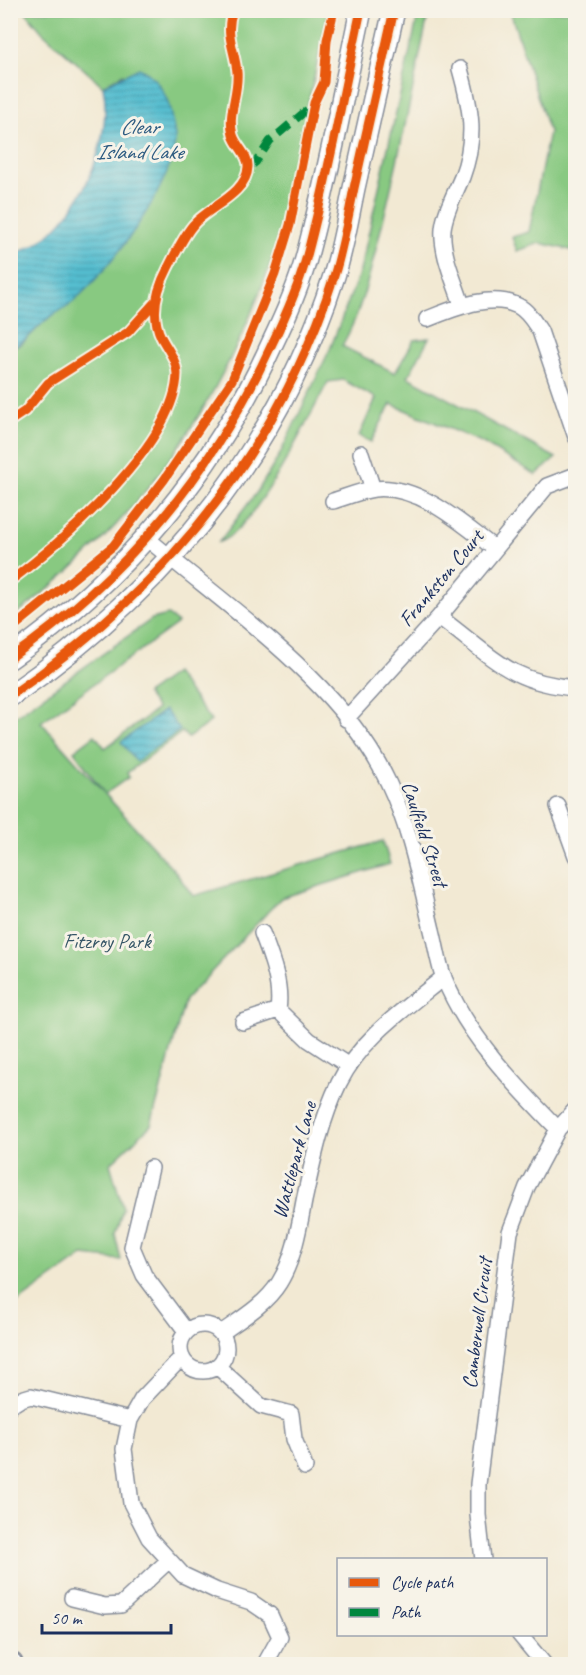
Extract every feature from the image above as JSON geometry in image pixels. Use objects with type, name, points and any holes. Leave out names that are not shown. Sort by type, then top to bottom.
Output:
[{"type":"main road","points":[[10,658],[86,598],[148,539],[184,493],[228,429],[251,389],[285,316],[306,261],[361,10]]},
{"type":"main road","points":[[10,696],[102,627],[172,559],[233,480],[262,437],[314,332],[335,275],[394,10]]},
{"type":"street","points":[[460,69],[471,109],[471,138],[463,174],[443,230],[444,248],[462,306]]},
{"type":"street","points":[[427,319],[462,306],[504,302],[518,306],[531,317],[540,330],[576,437]]},
{"type":"street","points":[[362,453],[373,489]]},
{"type":"street","name":"Frankston Court","points":[[346,719],[439,617],[547,486],[576,475]]},
{"type":"street","points":[[333,501],[373,489],[402,490],[454,517],[494,548]]},
{"type":"street","name":"Caulfield Street","points":[[148,539],[280,651],[346,719],[368,748],[392,792],[410,841],[444,977],[462,1014],[504,1075],[558,1129]]},
{"type":"street","points":[[439,617],[518,676],[548,686],[576,688]]},
{"type":"street","points":[[558,806],[574,846]]},
{"type":"street","points":[[262,933],[277,981],[280,999],[278,1010]]},
{"type":"street","name":"Wattlepark Lane","points":[[221,1333],[263,1301],[279,1283],[292,1254],[319,1135],[328,1107],[349,1066],[390,1021],[444,977]]},
{"type":"street","points":[[243,1022],[278,1010]]},
{"type":"street","points":[[278,1010],[309,1040],[349,1066]]},
{"type":"street","name":"Camberwell Circuit","points":[[483,1558],[478,1515],[478,1484],[510,1232],[527,1187],[558,1129],[576,1109]]},
{"type":"street","points":[[151,1168],[132,1247],[144,1275],[186,1331]]},
{"type":"street","points":[[198,1325],[207,1325],[221,1333],[225,1353],[217,1366],[201,1371],[186,1364],[179,1345],[186,1331],[198,1325]]},
{"type":"street","points":[[182,1358],[142,1399],[130,1420],[124,1449],[131,1503],[149,1538],[183,1575],[217,1591],[251,1602],[270,1615],[280,1637],[265,1665]]},
{"type":"street","points":[[217,1366],[244,1393],[261,1406],[291,1414],[294,1439],[305,1467]]},
{"type":"street","points":[[10,1406],[31,1396],[130,1420]]},
{"type":"street","points":[[72,1598],[105,1606],[120,1605],[169,1560]]},
{"type":"street","points":[[520,1636],[544,1665]]},
{"type":"green space","points":[[25,11],[329,11],[275,251],[254,307],[230,359],[203,409],[172,456],[138,500],[100,542],[58,581],[11,618],[10,347],[20,345],[46,320],[75,300],[111,261],[142,216],[123,74],[103,86],[42,32]]},
{"type":"green space","points":[[419,11],[429,11],[395,172],[366,287],[356,317],[342,346],[395,373],[414,340],[429,338],[408,377],[556,458],[536,475],[483,443],[391,404],[371,442],[359,436],[376,398],[343,380],[328,382],[295,445],[264,496],[249,517],[233,533],[219,542],[257,492],[278,458],[330,349],[360,271]]},
{"type":"green space","points":[[510,11],[575,11],[575,251],[540,243],[517,251],[512,237],[529,232],[549,132]]},
{"type":"green space","name":"Fitzroy Park","points":[[168,615],[178,623],[41,722],[104,793],[74,751],[95,735],[105,748],[157,709],[146,694],[175,673],[211,721],[188,738],[182,732],[127,773],[129,777],[105,794],[174,870],[193,896],[383,841],[390,864],[281,898],[185,1000],[151,1125],[110,1164],[123,1208],[115,1234],[121,1260],[83,1256],[11,1307],[10,720],[152,619]]},
{"type":"water","name":"Clear Island Lake","points":[[139,68],[161,87],[170,108],[174,128],[175,142],[162,183],[151,205],[122,248],[90,285],[73,302],[46,320],[26,339],[11,347],[11,254],[33,245],[53,230],[71,210],[85,187],[96,161],[105,109],[103,86]]},
{"type":"water","points":[[165,710],[180,730],[136,761],[121,742]]},
{"type":"marked path","points":[[248,168],[256,162],[270,141],[314,104]]},
{"type":"cycle path","points":[[10,581],[58,542],[113,489],[158,430],[172,401],[177,369],[161,337],[155,311],[161,284],[176,251],[189,230],[200,218],[241,185],[248,167],[246,158],[233,135],[231,119],[237,80],[230,34],[233,10]]},
{"type":"cycle path","points":[[10,630],[113,546],[164,480],[232,380],[275,274],[290,225],[314,103],[324,82],[327,40],[334,10]]},
{"type":"cycle path","points":[[10,658],[52,627],[128,557],[194,478],[249,391],[286,313],[306,259],[361,10]]},
{"type":"cycle path","points":[[10,696],[65,655],[117,611],[164,564],[208,513],[247,459],[281,402],[310,341],[334,276],[394,10]]},
{"type":"cycle path","points":[[10,421],[25,411],[48,383],[128,332],[155,302]]}]
